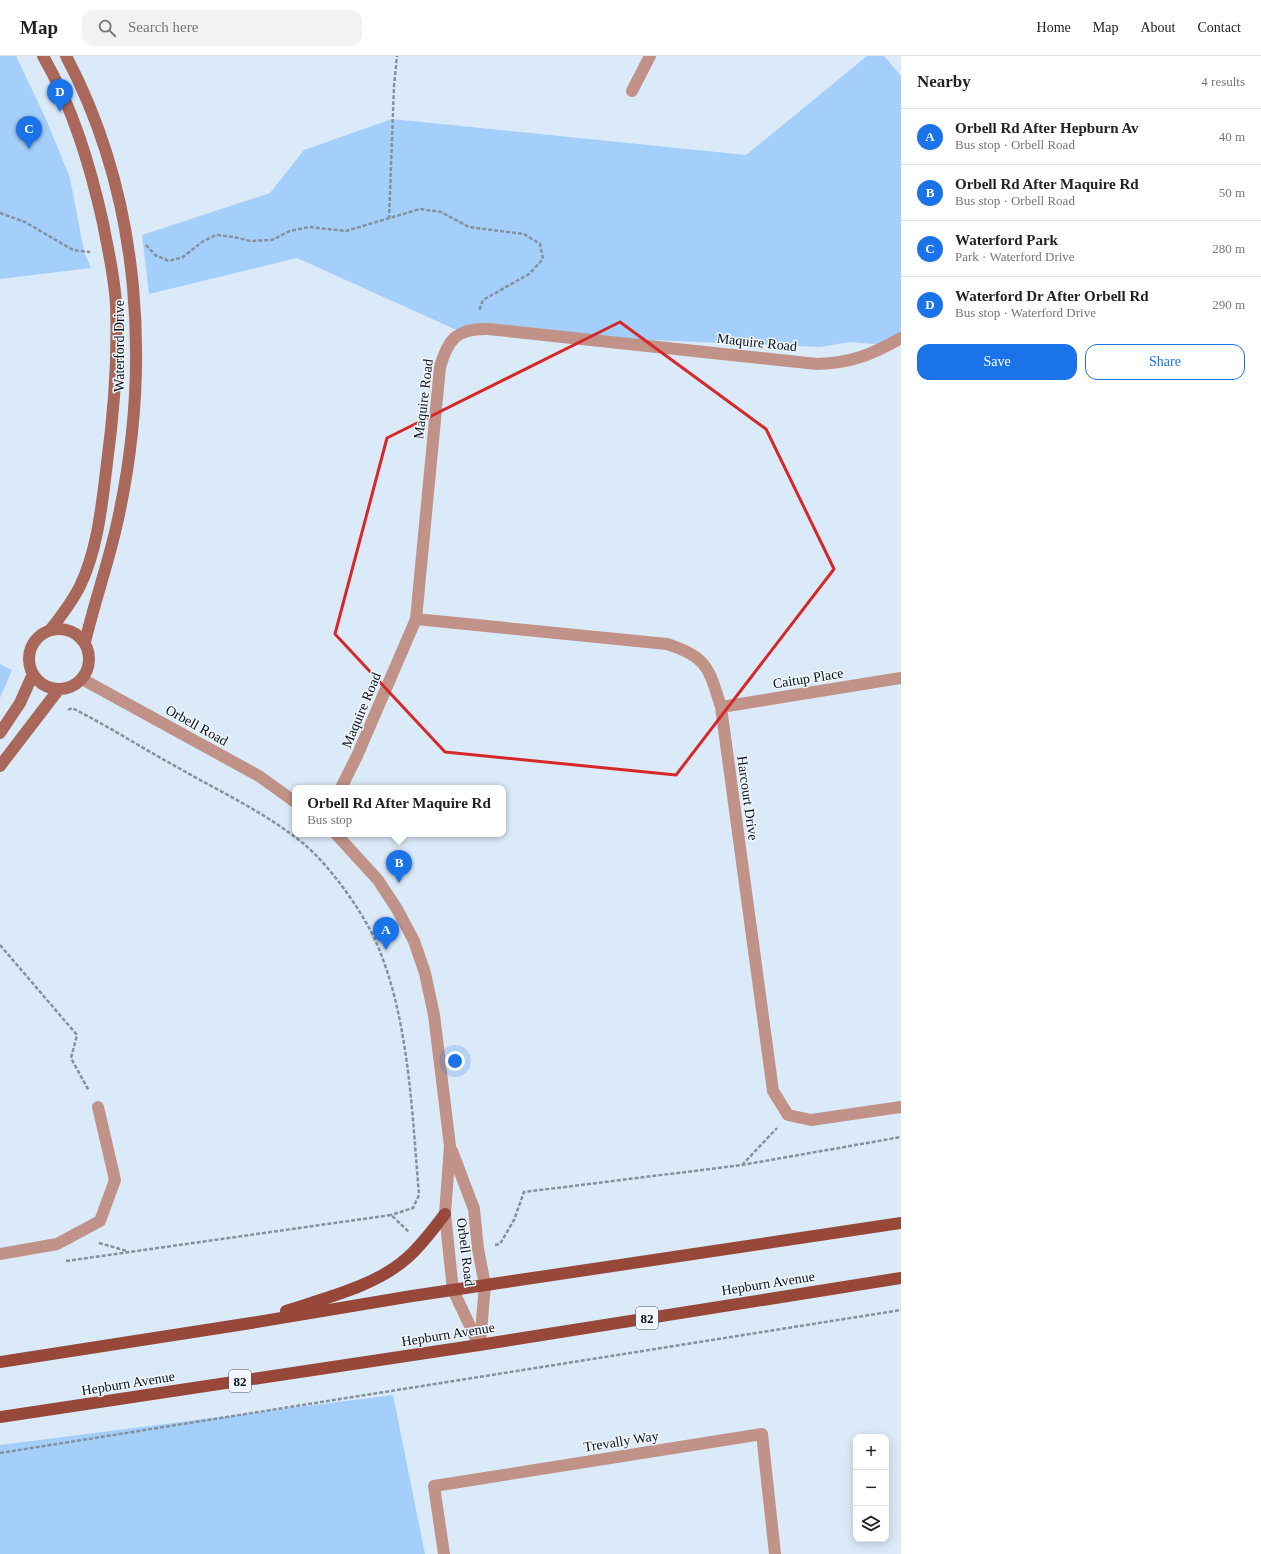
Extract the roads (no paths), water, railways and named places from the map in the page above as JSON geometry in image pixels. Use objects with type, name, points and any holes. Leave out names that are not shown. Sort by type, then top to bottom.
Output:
[{"type":"main road","points":[[251,1323],[349,1290],[387,1273],[406,1259],[421,1244],[445,1214]]},
{"type":"main road","points":[[0,1362],[484,1285],[901,1223]]},
{"type":"main road","name":"Hepburn Avenue","points":[[0,1417],[479,1345],[901,1278]]},
{"type":"street","name":"Waterford Drive","points":[[43,56],[57,81],[79,135],[95,190],[108,249],[115,294],[117,370],[102,505],[91,555],[80,585],[67,609],[52,629]]},
{"type":"street","name":"Waterford Drive","points":[[66,56],[94,119],[121,211],[132,269],[136,322],[136,367],[132,429],[116,527],[85,642]]},
{"type":"street","points":[[632,91],[650,56]]},
{"type":"street","name":"Maquire Road","points":[[342,785],[357,756],[416,620],[440,368],[444,352],[461,332],[474,329],[816,364],[838,364],[857,359],[876,352],[901,338]]},
{"type":"street","name":"Harcourt Drive","points":[[416,620],[667,644],[696,656],[706,665],[721,707],[773,1091],[788,1115],[811,1120],[901,1107]]},
{"type":"street","points":[[52,629],[70,630],[85,642],[89,651],[90,661],[82,679],[76,684],[59,689],[44,685],[33,674],[28,656],[36,639],[52,629]]},
{"type":"street","points":[[0,733],[20,702],[33,674]]},
{"type":"street","name":"Caitup Place","points":[[721,707],[901,678]]},
{"type":"street","name":"Orbell Road","points":[[82,679],[258,776],[292,800]]},
{"type":"street","points":[[0,766],[59,689]]},
{"type":"street","name":"Orbell Road","points":[[339,837],[378,880],[397,909],[414,942],[425,973],[434,1015],[450,1146],[445,1214],[453,1290],[479,1345]]},
{"type":"street","points":[[0,1254],[57,1244],[100,1221],[115,1180],[98,1107]]},
{"type":"street","name":"Orbell Road","points":[[450,1146],[474,1209],[478,1249],[484,1285],[479,1345]]},
{"type":"street","name":"Trevally Way","points":[[444,1554],[434,1486],[762,1434],[775,1554]]},
{"type":"place","name":"Waterford Dr After Orbell Rd","points":[[60,112]]},
{"type":"place","name":"Waterford Park","points":[[29,149]]},
{"type":"place","name":"Orbell Rd After Maquire Rd","points":[[399,883]]},
{"type":"place","name":"Orbell Rd After Hepburn Av","points":[[386,950]]}]
